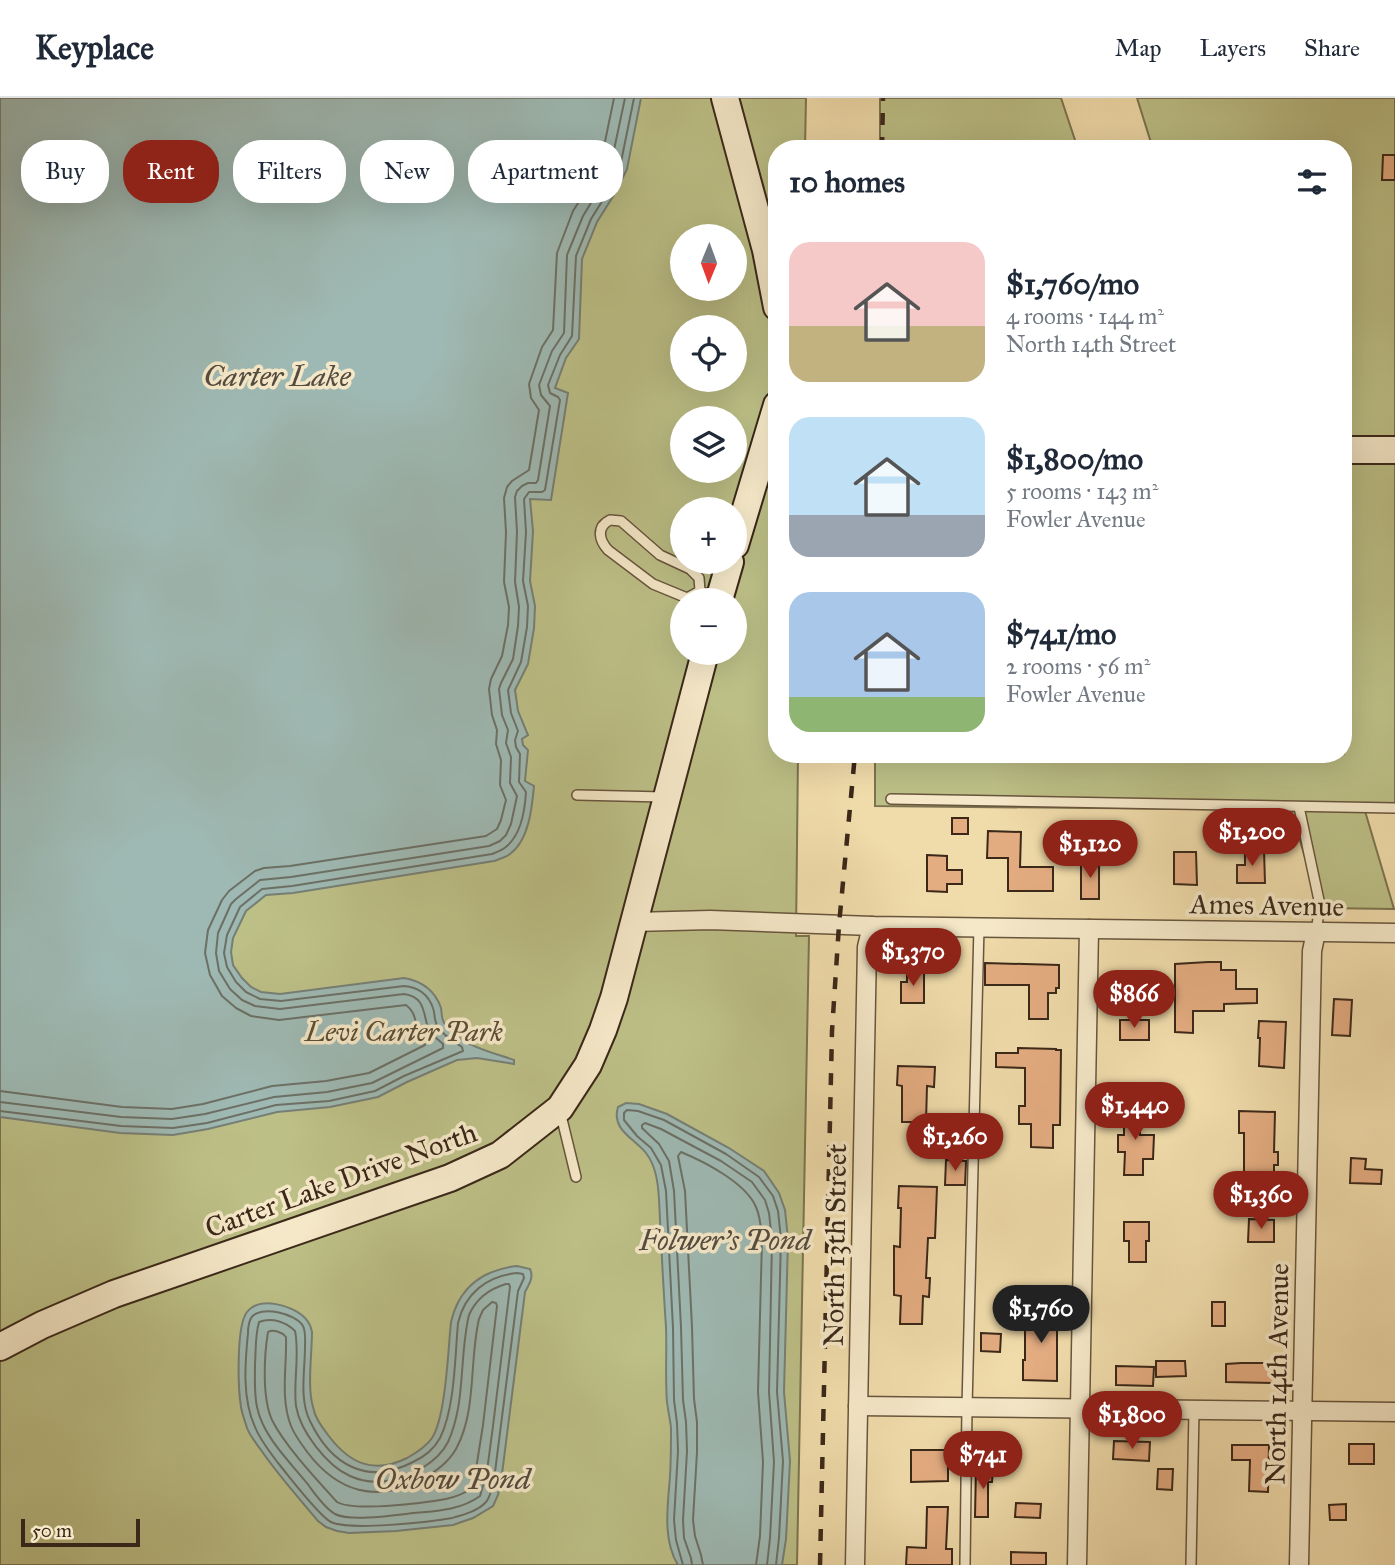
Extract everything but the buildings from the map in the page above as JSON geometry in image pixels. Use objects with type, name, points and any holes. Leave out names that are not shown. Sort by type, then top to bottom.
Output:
[{"type":"street","points":[[725,98],[768,260]]},
{"type":"street","points":[[1352,450],[1395,450]]},
{"type":"street","points":[[747,514],[768,459]]},
{"type":"street","name":"Carter Lake Drive North","points":[[0,1347],[42,1325],[114,1294],[450,1178],[500,1155],[560,1108],[588,1065],[614,998],[702,665]]},
{"type":"street","name":"Ames Avenue","points":[[634,922],[710,920],[872,926],[1395,933]]},
{"type":"street","name":"North 13th Street","points":[[855,1565],[867,947],[872,926]]},
{"type":"street","points":[[1077,1565],[1089,929]]},
{"type":"street","name":"North 14th Avenue","points":[[1299,1565],[1312,951],[1316,932]]},
{"type":"street","points":[[858,1406],[1395,1412]]},
{"type":"lane","points":[[610,520],[621,521],[660,555],[690,569],[710,596],[687,598],[653,584],[608,550],[602,543],[602,526],[610,520]]},
{"type":"lane","points":[[578,795],[666,797]]},
{"type":"lane","points":[[891,799],[1395,808]]},
{"type":"lane","points":[[1299,807],[1320,905],[1316,932]]},
{"type":"lane","points":[[965,1565],[979,927]]},
{"type":"lane","points":[[560,1108],[576,1177]]},
{"type":"lane","points":[[1191,1565],[1194,1410]]},
{"type":"green space","name":"Levi Carter Park","points":[[55,98],[806,98],[805,140],[768,140],[768,763],[798,763],[796,936],[809,936],[797,1565],[0,1565],[0,309],[28,203],[109,203],[109,140],[44,140]]},
{"type":"green space","points":[[880,98],[1061,98],[1075,140],[880,140]]},
{"type":"green space","points":[[1137,98],[1395,98],[1395,811],[1365,811],[1394,909],[1320,908],[1291,810],[875,806],[875,763],[1352,763],[1352,140],[1150,140]]},
{"type":"water","name":"Carter Lake","points":[[0,98],[641,98],[623,177],[623,140],[468,140],[468,203],[609,203],[597,222],[582,259],[579,339],[566,358],[555,388],[568,393],[551,500],[530,499],[533,531],[530,581],[535,606],[534,628],[528,664],[515,690],[518,711],[528,735],[522,739],[528,750],[525,781],[534,786],[528,823],[521,841],[510,854],[494,861],[266,895],[246,911],[233,938],[231,952],[233,965],[242,978],[261,992],[280,994],[404,978],[416,981],[427,987],[435,996],[443,1021],[458,1037],[476,1047],[514,1060],[514,1064],[477,1058],[457,1060],[378,1097],[330,1107],[277,1112],[173,1135],[120,1133],[0,1117]]},
{"type":"water","name":"Folwer's Pond","points":[[626,1103],[639,1104],[667,1114],[764,1171],[779,1193],[785,1210],[788,1239],[784,1392],[790,1461],[782,1565],[678,1565],[673,1555],[667,1522],[671,1428],[666,1393],[666,1327],[658,1187],[649,1158],[618,1122],[618,1107]]},
{"type":"water","name":"Oxbow Pond","points":[[517,1266],[530,1269],[531,1278],[525,1292],[502,1474],[493,1506],[473,1518],[453,1525],[396,1531],[349,1533],[326,1527],[318,1521],[274,1468],[247,1428],[241,1407],[239,1343],[243,1319],[247,1312],[252,1307],[267,1303],[285,1306],[300,1313],[312,1332],[310,1390],[317,1419],[344,1453],[363,1463],[383,1466],[421,1450],[437,1428],[443,1399],[451,1322],[466,1290],[483,1276]]},
{"type":"railway","points":[[882,140],[883,98]]},
{"type":"railway","points":[[820,1565],[832,1031],[854,763]]}]
